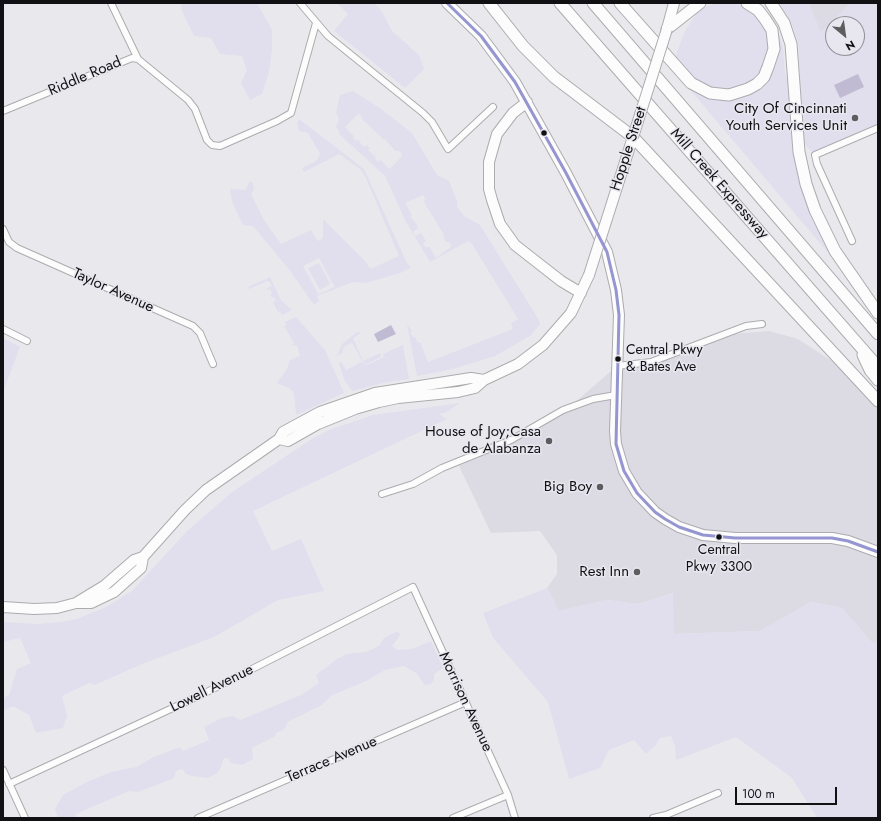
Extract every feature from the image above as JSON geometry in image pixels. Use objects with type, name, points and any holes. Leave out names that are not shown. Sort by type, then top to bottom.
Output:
[{"type":"highway","points":[[489,3],[538,62],[580,98],[633,136],[878,401]]},
{"type":"highway","name":"Mill Creek Expressway","points":[[560,3],[878,367]]},
{"type":"highway","name":"Mill Creek Expressway","points":[[593,3],[878,334]]},
{"type":"highway","points":[[620,3],[691,83],[710,93],[729,95],[748,90],[764,77],[774,49],[772,30],[758,10],[747,3]]},
{"type":"highway","points":[[667,29],[700,3]]},
{"type":"highway","points":[[771,3],[784,24],[791,44],[800,152],[806,184],[815,210],[835,250],[878,313]]},
{"type":"highway","points":[[859,345],[870,370],[878,380]]},
{"type":"main road","points":[[447,3],[481,36],[506,68],[527,102],[607,252],[619,306],[616,444],[624,471],[644,501],[665,519],[679,527],[703,535],[734,538],[832,538],[848,541],[878,552]]},
{"type":"main road","name":"Hopple Street","points":[[3,607],[46,609],[76,602],[91,603],[114,592],[141,568],[143,557],[195,500],[226,476],[279,439],[288,442],[318,424],[355,409],[398,398],[458,392],[475,388],[484,380],[512,367],[543,345],[570,313],[589,275],[674,3]]},
{"type":"main road","points":[[527,102],[504,124],[497,134],[492,147],[489,177],[492,200],[500,224],[515,245],[561,281],[581,293]]},
{"type":"street","points":[[111,3],[138,59]]},
{"type":"street","points":[[300,3],[328,36],[423,113],[432,122],[448,149],[493,107]]},
{"type":"street","name":"Riddle Road","points":[[3,111],[128,59],[138,59],[188,100],[195,109],[207,140],[212,145],[220,146],[291,113],[316,23]]},
{"type":"street","points":[[852,241],[817,164],[815,155],[878,128]]},
{"type":"street","name":"Taylor Avenue","points":[[3,228],[9,242],[17,248],[193,326],[200,333],[213,364]]},
{"type":"street","points":[[617,366],[651,362],[746,326],[762,324]]},
{"type":"street","points":[[3,329],[27,341]]},
{"type":"street","points":[[382,494],[413,484],[442,468],[511,440],[563,410],[593,399],[616,395]]},
{"type":"street","name":"Morrison Avenue","points":[[412,587],[508,795],[515,818]]},
{"type":"street","name":"Lowell Avenue","points":[[9,784],[205,693],[412,587]]},
{"type":"street","name":"Terrace Avenue","points":[[198,818],[466,702]]},
{"type":"street","points":[[3,770],[25,818]]},
{"type":"street","points":[[653,818],[666,815],[718,793]]},
{"type":"street","points":[[452,818],[508,795]]},
{"type":"shaded area","points":[[182,3],[257,3],[272,30],[272,50],[269,72],[262,94],[250,100],[241,83],[247,70],[242,56],[220,54],[211,38],[194,36],[181,9]]},
{"type":"shaded area","points":[[337,3],[374,3],[381,10],[392,31],[419,55],[424,69],[405,88],[334,31],[348,14]]},
{"type":"shaded area","points":[[719,3],[736,4],[748,7],[764,26],[769,39],[769,51],[764,69],[754,80],[740,88],[726,90],[712,88],[699,83],[674,60],[685,31],[696,14],[707,6]]},
{"type":"shaded area","points":[[780,3],[809,3],[821,32],[825,28],[825,56],[865,56],[865,16],[838,16],[851,3],[878,3],[878,128],[815,155],[804,144],[798,44],[793,27]]},
{"type":"shaded area","points":[[802,3],[851,3],[838,16],[825,16],[825,28],[814,39]]},
{"type":"shaded area","points":[[780,37],[783,47],[785,73],[790,88],[794,138],[841,268],[681,79],[707,96],[724,100],[738,97],[768,77],[775,67],[778,57],[777,39]]},
{"type":"shaded area","points":[[858,74],[864,87],[840,98],[834,85]]},
{"type":"shaded area","points":[[353,91],[381,109],[412,133],[437,175],[449,181],[457,201],[457,207],[464,216],[480,225],[539,320],[540,324],[530,336],[495,356],[453,369],[417,376],[407,324],[412,331],[410,332],[413,337],[415,337],[418,343],[420,342],[428,362],[513,329],[511,323],[518,319],[472,244],[468,241],[430,262],[406,222],[385,176],[338,133],[340,132],[336,127],[339,119],[336,112],[340,95]],"holes":[[[359,113],[363,120],[384,140],[385,139],[395,151],[399,151],[402,154],[390,169],[380,160],[378,162],[375,158],[376,157],[368,150],[370,148],[367,145],[364,147],[358,140],[356,141],[353,137],[354,136],[345,127]],[[423,195],[425,199],[424,202],[444,235],[443,236],[446,242],[449,242],[452,246],[436,258],[429,246],[426,248],[423,243],[426,241],[421,233],[415,236],[413,232],[418,228],[410,216],[412,215],[405,203]]]},
{"type":"shaded area","points":[[299,119],[364,169],[407,263],[411,268],[400,273],[366,283],[353,282],[317,296],[319,301],[314,305],[291,272],[253,226],[243,225],[232,202],[230,189],[245,190],[250,181],[253,183],[254,189],[251,194],[264,220],[281,244],[311,230],[315,238],[319,241],[323,238],[323,219],[365,261],[371,269],[399,256],[365,176],[360,169],[339,154],[304,172],[302,168],[316,161],[320,154],[308,133],[299,131],[297,123]],"holes":[[[319,258],[335,287],[318,294],[303,266]]]},
{"type":"shaded area","points":[[319,263],[330,284],[320,290],[308,268]]},
{"type":"shaded area","points":[[270,277],[281,300],[292,310],[282,315],[280,311],[278,312],[273,302],[276,301],[274,297],[272,298],[270,295],[272,294],[270,289],[268,290],[267,288],[272,286],[270,282],[267,281],[249,289],[248,287]]},
{"type":"shaded area","points":[[296,317],[325,350],[344,393],[296,415],[294,393],[289,388],[277,383],[287,369],[290,360],[300,356],[297,345],[293,346],[292,344],[294,343],[284,326],[286,325],[285,322]]},
{"type":"shaded area","points":[[391,325],[396,334],[378,342],[374,334]]},
{"type":"shaded area","points":[[769,331],[798,339],[841,367],[878,406],[878,642],[873,644],[842,608],[811,602],[760,631],[673,634],[673,593],[638,604],[607,600],[559,611],[547,588],[557,574],[557,555],[540,531],[491,533],[459,466],[517,440],[559,416],[617,366],[641,365],[720,335]]},
{"type":"shaded area","points":[[357,332],[361,333],[353,338],[363,361],[380,353],[381,357],[366,364],[362,361],[351,343],[344,347],[342,353],[337,356],[342,344]]},
{"type":"shaded area","points":[[3,338],[20,347],[3,392]]},
{"type":"shaded area","points":[[403,345],[409,379],[387,382],[352,391],[345,381],[339,364],[341,362],[346,370],[361,362],[367,365],[384,357],[383,354]]},
{"type":"shaded area","points":[[460,403],[447,412],[439,414],[447,419],[253,511],[272,551],[301,539],[324,591],[278,600],[214,637],[142,664],[95,685],[89,683],[62,696],[67,716],[63,728],[36,733],[29,715],[13,706],[3,711],[3,698],[9,695],[17,669],[31,663],[20,638],[3,642],[3,622],[38,624],[60,622],[77,619],[106,607],[132,591],[186,532],[232,492],[310,440],[329,430],[373,415]]},
{"type":"shaded area","points":[[547,588],[559,611],[607,600],[638,604],[673,593],[674,634],[760,631],[811,602],[842,608],[872,643],[878,642],[878,818],[817,818],[792,778],[736,737],[676,760],[675,746],[671,736],[660,738],[655,746],[646,754],[634,740],[609,750],[600,768],[569,779],[548,702],[493,638],[483,613]]},
{"type":"shaded area","points":[[397,631],[400,634],[399,637],[392,646],[397,650],[412,649],[431,641],[443,668],[434,674],[434,680],[431,684],[425,685],[416,673],[404,666],[385,670],[366,681],[332,695],[322,705],[287,722],[286,727],[276,733],[275,736],[252,748],[253,759],[242,765],[230,763],[229,759],[224,758],[220,769],[216,774],[207,778],[187,775],[182,769],[176,771],[174,778],[138,792],[129,791],[76,814],[75,818],[58,818],[55,809],[63,795],[87,782],[111,772],[136,767],[154,757],[180,747],[183,751],[209,740],[204,727],[222,718],[233,716],[240,720],[301,695],[319,683],[316,675],[337,659],[347,654],[366,652],[379,646],[384,638]]},
{"type":"transit line","points":[[447,3],[481,36],[515,82],[566,173],[607,252],[616,290],[619,315],[616,444],[624,471],[637,493],[655,512],[665,519],[679,527],[703,535],[735,538],[832,538],[848,541],[878,552]]},
{"type":"place","name":"City Of Cincinnati Youth Services Unit","points":[[855,118]]},
{"type":"place","name":"Central Pkwy & Bates Ave","points":[[618,359]]},
{"type":"place","name":"House of Joy;Casa de Alabanza","points":[[549,441]]},
{"type":"place","name":"Big Boy","points":[[600,487]]},
{"type":"place","name":"Central Pkwy 3300","points":[[719,537]]},
{"type":"place","name":"Rest Inn","points":[[637,572]]}]
